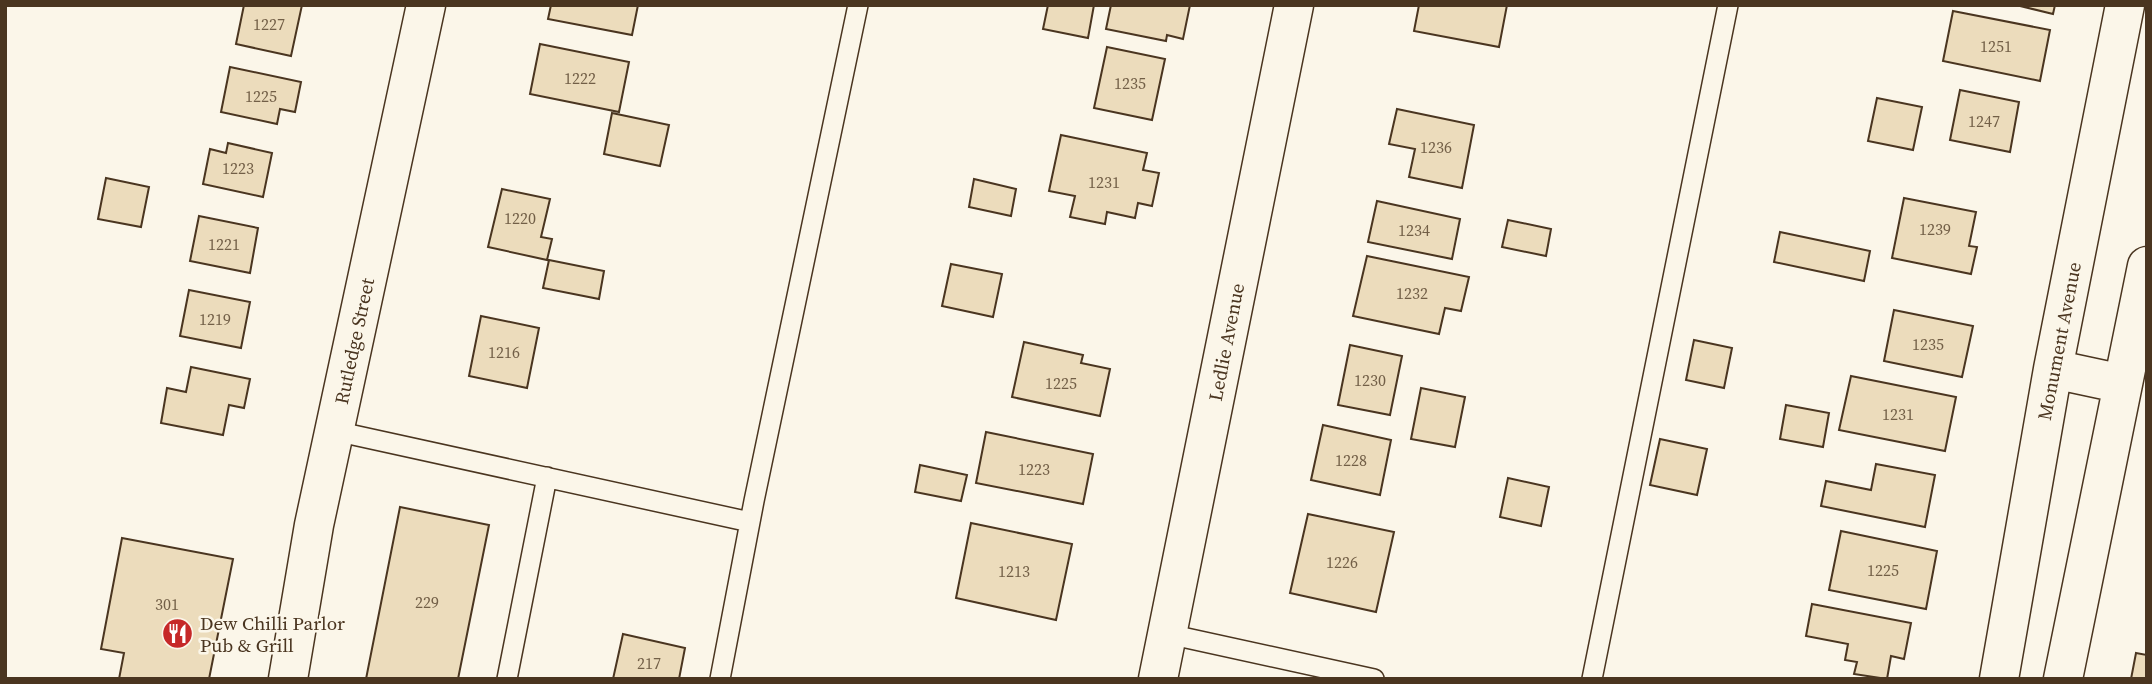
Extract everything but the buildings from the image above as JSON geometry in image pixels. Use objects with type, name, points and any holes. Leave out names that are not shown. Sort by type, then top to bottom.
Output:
[{"type":"street","name":"Rutledge Street","points":[[288,679],[314,525],[426,5]]},
{"type":"street","name":"Ledlie Avenue","points":[[1158,679],[1294,5]]},
{"type":"street","name":"Monument Avenue","points":[[1999,679],[2053,369],[2125,5]]},
{"type":"street","points":[[2063,679],[2147,266]]},
{"type":"street","points":[[2053,369],[2123,384]]},
{"type":"lane","points":[[720,679],[750,522],[858,5]]},
{"type":"lane","points":[[1592,679],[1728,5]]},
{"type":"lane","points":[[335,431],[750,522]]},
{"type":"lane","points":[[507,679],[547,477]]},
{"type":"lane","points":[[1168,634],[1374,679]]},
{"type":"place","name":"Dew Chilli Parlor Pub & Grill","points":[[177,634]]}]
